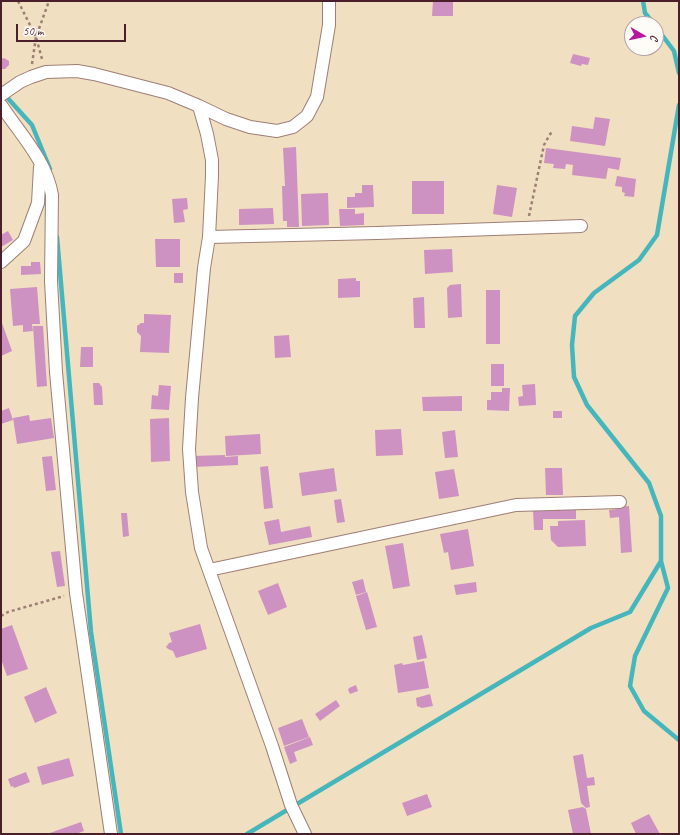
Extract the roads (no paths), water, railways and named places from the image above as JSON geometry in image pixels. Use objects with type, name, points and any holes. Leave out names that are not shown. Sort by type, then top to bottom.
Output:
[{"type":"street","points":[[1,95],[25,79],[46,72],[77,71],[94,74],[168,94],[250,127],[277,131],[293,127],[307,116],[317,96],[329,25],[329,1]]},
{"type":"street","points":[[1,105],[14,126],[36,154],[50,184],[52,195],[51,281],[56,372],[76,593],[111,834]]},
{"type":"street","points":[[199,106],[207,134],[212,160],[209,237],[204,268],[194,367],[190,449],[192,492],[200,548],[272,746],[291,805],[305,833]]},
{"type":"street","points":[[1,262],[24,241],[38,203],[40,162]]},
{"type":"street","points":[[209,237],[523,229],[581,226]]},
{"type":"street","points":[[209,570],[516,505],[620,502]]},
{"type":"waterway","points":[[643,1],[645,13],[647,16]]},
{"type":"waterway","points":[[664,38],[674,51],[679,73]]},
{"type":"waterway","points":[[4,94],[32,125],[50,169]]},
{"type":"waterway","points":[[247,834],[591,628],[630,612],[661,561],[661,516],[649,483],[587,405],[574,377],[572,345],[575,316],[594,293],[639,260],[657,235],[679,105]]},
{"type":"waterway","points":[[57,237],[91,632],[121,834]]},
{"type":"waterway","points":[[661,561],[668,588],[635,656],[630,686],[644,711],[679,740]]}]
